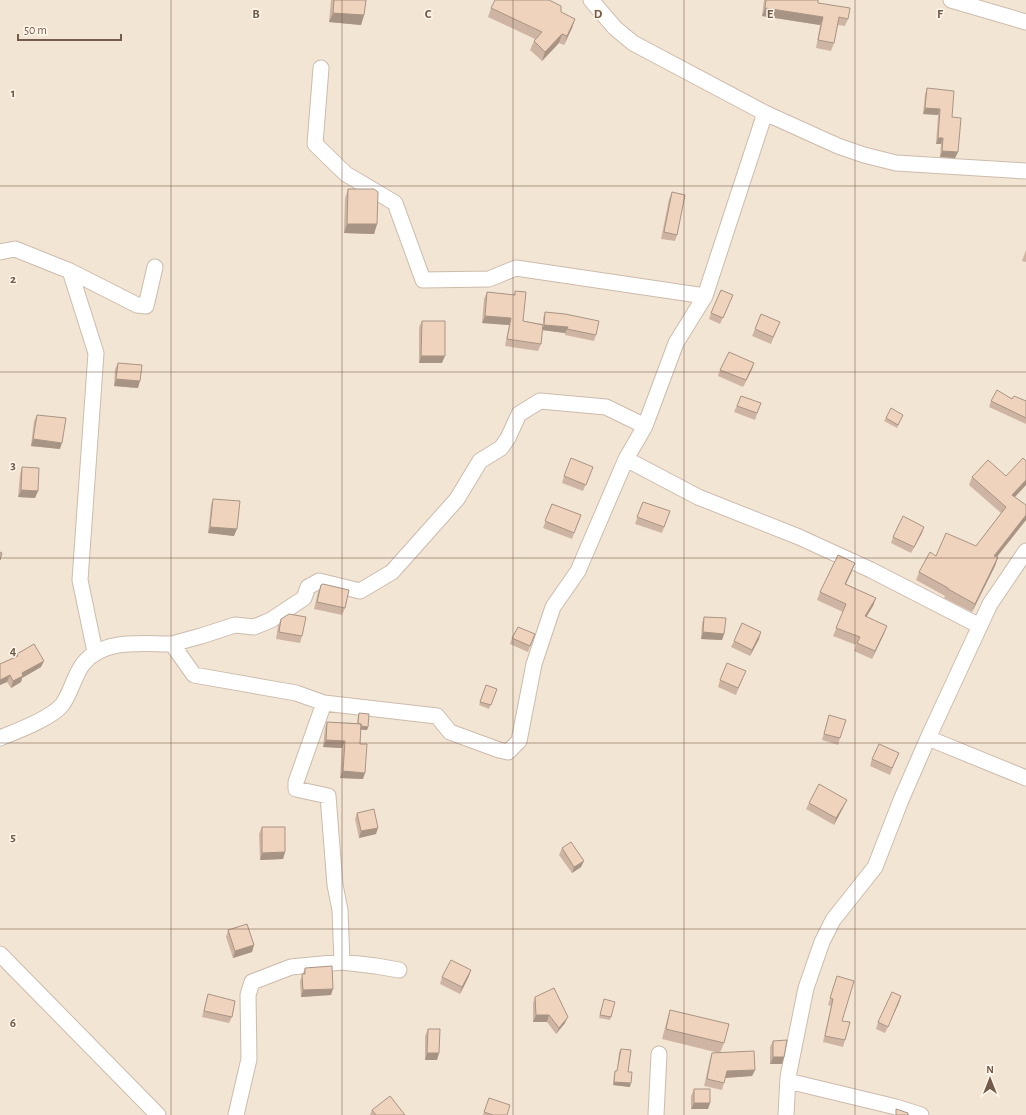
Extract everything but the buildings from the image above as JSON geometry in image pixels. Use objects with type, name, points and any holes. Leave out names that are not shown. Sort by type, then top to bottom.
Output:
[{"type":"street","points":[[591,0],[615,28],[633,43],[765,113],[838,146],[864,155],[896,163],[1026,171]]},
{"type":"street","points":[[951,0],[1026,22]]},
{"type":"street","points":[[321,68],[315,144],[346,174],[396,203],[423,280],[489,279],[516,268],[705,296]]},
{"type":"street","points":[[172,644],[194,675],[296,693],[324,703],[438,716],[450,732],[498,750],[508,752],[519,741],[534,664],[553,607],[578,571],[626,459],[645,426],[676,343],[705,296],[765,113]]},
{"type":"street","points":[[0,252],[15,249],[70,272],[137,305],[146,306],[155,267]]},
{"type":"street","points":[[70,272],[96,353],[80,580],[95,652]]},
{"type":"street","points":[[0,738],[38,721],[62,705],[83,665],[95,652],[106,647],[126,644],[172,644],[235,625],[254,627],[271,620],[304,598],[308,587],[319,581],[360,591],[392,572],[456,499],[480,461],[501,448],[519,414],[540,401],[606,407],[645,426]]},
{"type":"street","points":[[626,459],[698,496],[798,537],[871,570],[980,626]]},
{"type":"street","points":[[786,1115],[788,1081],[806,988],[822,942],[834,920],[875,867],[901,800],[928,738],[990,604],[1026,551]]},
{"type":"street","points":[[324,703],[296,782],[296,788],[328,796],[335,885],[340,910],[342,962]]},
{"type":"street","points":[[928,738],[1026,778]]},
{"type":"street","points":[[0,954],[158,1115]]},
{"type":"street","points":[[236,1115],[249,1059],[248,994],[252,982],[291,967],[342,962],[399,970]]},
{"type":"street","points":[[656,1115],[659,1054]]},
{"type":"street","points":[[788,1081],[896,1107],[920,1115]]},
{"type":"shaded area","points":[[0,0],[1026,0],[1026,1115],[0,1115]]}]
